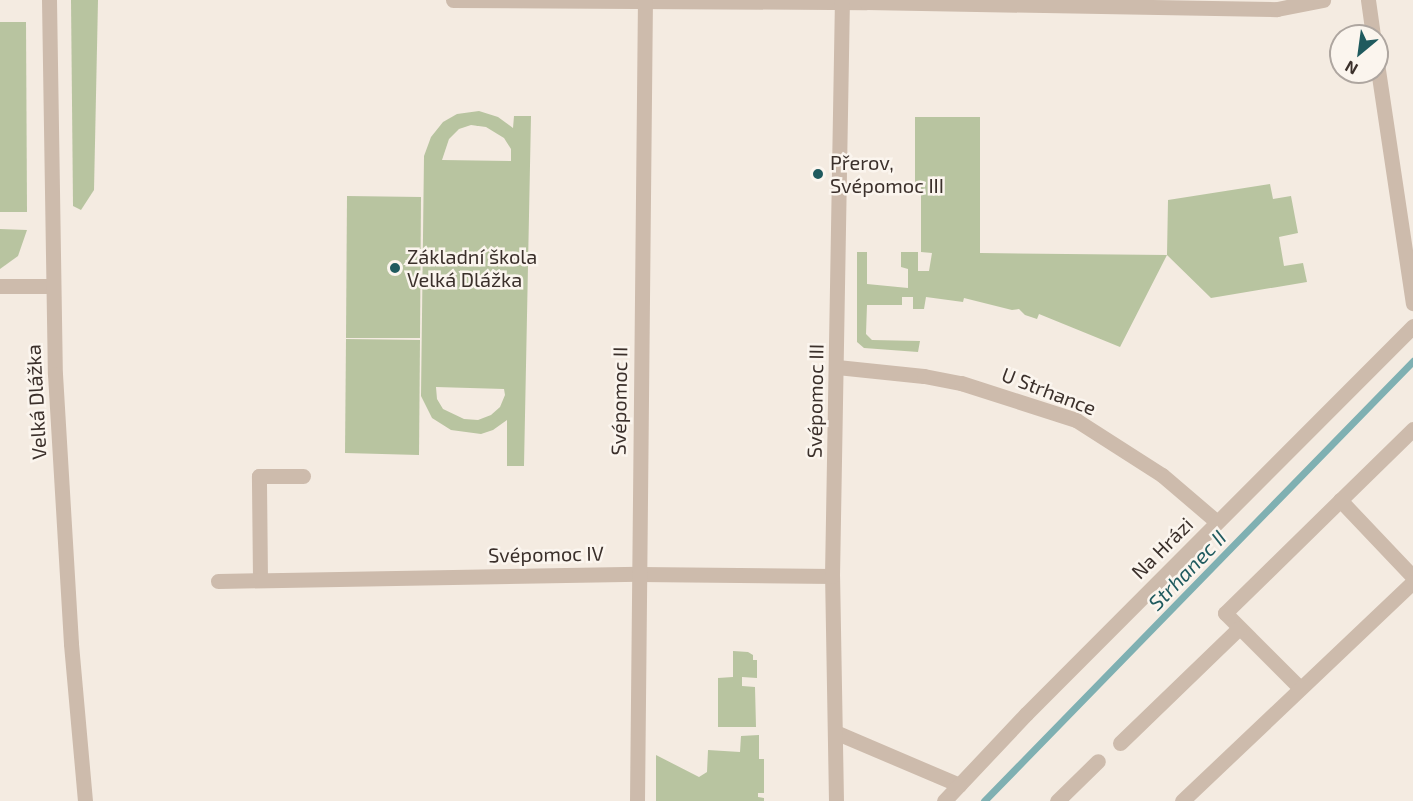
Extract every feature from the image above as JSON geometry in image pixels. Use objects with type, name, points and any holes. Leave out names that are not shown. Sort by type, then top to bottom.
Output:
[{"type":"street","name":"Velká Dlážka","points":[[50,0],[53,286],[64,536],[85,801]]},
{"type":"street","points":[[453,0],[842,1],[1277,9],[1323,0]]},
{"type":"street","points":[[1368,0],[1371,24]]},
{"type":"street","name":"Svépomoc III","points":[[836,801],[832,576],[842,1]]},
{"type":"street","name":"Svépomoc II","points":[[637,801],[645,2]]},
{"type":"street","points":[[1380,84],[1413,303]]},
{"type":"street","points":[[0,286],[53,286]]},
{"type":"street","name":"Na Hrázi","points":[[944,801],[1026,714],[1413,326]]},
{"type":"street","name":"U Strhance","points":[[837,367],[924,376],[961,383],[1076,420],[1162,475],[1217,522]]},
{"type":"street","points":[[1300,688],[1225,613],[1413,429]]},
{"type":"street","points":[[260,579],[259,476],[303,476]]},
{"type":"street","points":[[1340,500],[1413,577]]},
{"type":"street","name":"Svépomoc IV","points":[[218,581],[639,573],[832,576]]},
{"type":"street","points":[[1182,801],[1413,582]]},
{"type":"street","points":[[1120,743],[1239,628]]},
{"type":"street","points":[[835,732],[959,785]]},
{"type":"street","points":[[1057,801],[1098,761]]},
{"type":"green space","points":[[71,0],[98,0],[94,190],[81,210],[73,206]]},
{"type":"green space","points":[[0,22],[26,22],[27,212],[0,212]]},
{"type":"green space","points":[[479,111],[498,117],[513,128],[514,116],[531,116],[524,466],[507,466],[507,420],[493,430],[481,434],[451,430],[432,418],[421,396],[424,156],[431,137],[443,122],[457,114]],"holes":[[[471,125],[486,127],[504,138],[511,149],[511,161],[442,160],[449,139],[459,129]],[[436,387],[504,389],[505,395],[500,407],[491,415],[478,420],[464,419],[443,409],[437,399]]]},
{"type":"green space","points":[[915,117],[980,117],[980,253],[1167,255],[1120,347],[1039,314],[1037,319],[1025,315],[1019,309],[1012,310],[964,298],[963,302],[926,297],[924,309],[913,309],[913,297],[902,297],[902,305],[867,305],[866,334],[872,340],[920,341],[918,352],[864,348],[857,342],[857,252],[867,252],[867,284],[908,288],[908,269],[901,267],[901,252],[918,252],[918,271],[929,271],[932,253],[921,252],[921,185],[915,185]]},
{"type":"green space","points":[[1270,184],[1273,199],[1291,196],[1298,233],[1279,237],[1284,266],[1303,263],[1307,282],[1211,298],[1167,255],[1168,200]]},
{"type":"green space","points":[[347,196],[421,197],[420,338],[346,338]]},
{"type":"green space","points":[[0,229],[27,230],[18,256],[0,269]]},
{"type":"green space","points":[[346,339],[420,340],[419,455],[345,453]]},
{"type":"green space","points":[[733,651],[748,652],[753,655],[753,660],[757,660],[757,678],[742,677],[742,686],[755,687],[756,727],[718,727],[718,678],[733,677]]},
{"type":"green space","points":[[759,735],[759,759],[764,759],[764,793],[758,793],[758,797],[764,798],[764,801],[656,801],[656,755],[699,777],[707,772],[708,750],[740,752],[741,736]]},
{"type":"waterway","name":"Strhanec II","points":[[984,801],[1413,361]]},
{"type":"place","name":"Přerov, Svépomoc III","points":[[818,174]]},
{"type":"place","name":"Základní škola Velká Dlážka","points":[[395,268]]}]
